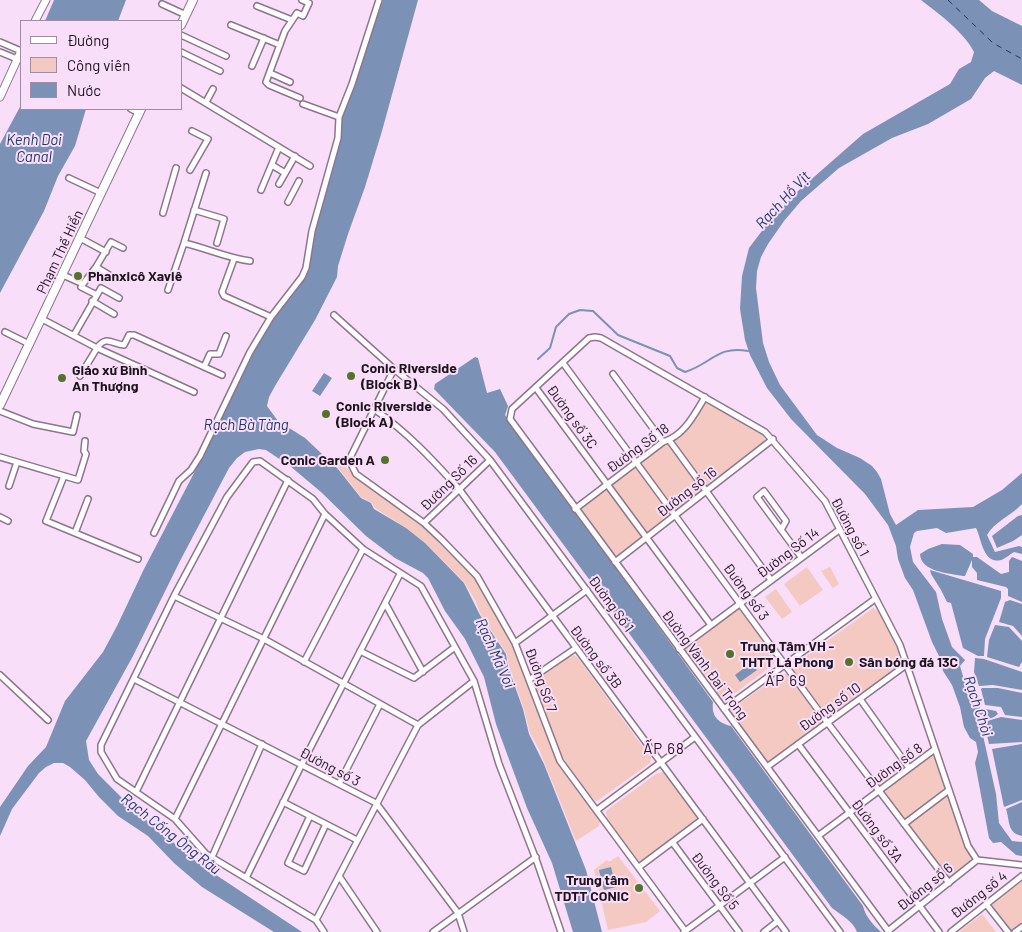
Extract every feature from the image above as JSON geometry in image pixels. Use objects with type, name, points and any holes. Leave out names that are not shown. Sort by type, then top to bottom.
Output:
[{"type":"main road","points":[[182,23],[193,0]]},
{"type":"main road","name":"Phạm Thế Hiển","points":[[0,404],[140,111]]},
{"type":"street","points":[[36,20],[46,0]]},
{"type":"street","points":[[300,98],[266,84],[285,31],[297,13],[303,16],[309,3],[302,0]]},
{"type":"street","points":[[154,533],[179,481],[191,470],[200,456],[250,352],[271,317],[302,277],[306,268],[312,231],[338,138],[339,117],[355,76],[380,0]]},
{"type":"street","points":[[162,4],[186,15]]},
{"type":"street","points":[[257,6],[292,20]]},
{"type":"street","points":[[231,25],[280,46]]},
{"type":"street","points":[[182,35],[226,56]]},
{"type":"street","points":[[252,66],[264,38]]},
{"type":"street","points":[[0,42],[20,51]]},
{"type":"street","points":[[0,52],[17,59]]},
{"type":"street","points":[[182,52],[220,71]]},
{"type":"street","points":[[0,96],[20,53]]},
{"type":"street","points":[[270,73],[290,82]]},
{"type":"street","points":[[182,89],[310,166]]},
{"type":"street","points":[[206,102],[213,89]]},
{"type":"street","points":[[303,104],[339,117]]},
{"type":"street","points":[[190,170],[208,139],[192,130]]},
{"type":"street","points":[[261,190],[279,146]]},
{"type":"street","points":[[279,184],[295,156]]},
{"type":"street","points":[[272,165],[285,172]]},
{"type":"street","points":[[163,213],[176,168]]},
{"type":"street","points":[[168,290],[206,173]]},
{"type":"street","points":[[69,178],[101,193]]},
{"type":"street","points":[[288,202],[299,181]]},
{"type":"street","points":[[194,210],[224,219],[217,243]]},
{"type":"street","points":[[80,238],[106,252]]},
{"type":"street","points":[[97,295],[82,288],[83,284],[106,252],[110,242],[123,248]]},
{"type":"street","points":[[184,243],[208,249],[234,259],[250,261]]},
{"type":"street","points":[[234,259],[222,292],[224,296],[271,317]]},
{"type":"street","points":[[96,267],[114,278]]},
{"type":"street","points":[[62,275],[83,284]]},
{"type":"street","points":[[74,335],[92,301],[102,288],[119,298]]},
{"type":"street","points":[[92,301],[114,314]]},
{"type":"street","name":"Đường Số 1","points":[[334,315],[394,369],[443,408],[490,460],[840,932]]},
{"type":"street","points":[[42,319],[97,348],[194,392]]},
{"type":"street","points":[[4,332],[29,344]]},
{"type":"street","points":[[80,376],[102,342],[124,345],[129,335],[134,335],[222,375]]},
{"type":"street","points":[[204,367],[210,354],[219,354],[226,336]]},
{"type":"street","name":"Đường số 1","points":[[512,409],[589,338],[595,337],[601,338],[705,397],[765,432],[773,439],[825,501],[900,646],[968,846],[977,860]]},
{"type":"street","name":"Đường số 3","points":[[563,363],[948,883]]},
{"type":"street","points":[[374,409],[394,369]]},
{"type":"street","name":"Đường số 3","points":[[613,374],[706,491],[771,580]]},
{"type":"street","name":"Đường số 3C","points":[[536,388],[607,484]]},
{"type":"street","name":"Đường Số 18","points":[[575,509],[688,425],[705,397]]},
{"type":"street","name":"Đường Số 7","points":[[374,409],[349,460],[356,474],[424,523],[476,576],[515,643],[560,761],[685,932]]},
{"type":"street","name":"Đường số 3B","points":[[374,409],[425,451],[459,489],[786,932]]},
{"type":"street","name":"Đường Vành Đai Trong","points":[[512,409],[510,420],[889,931]]},
{"type":"street","points":[[0,411],[33,424],[72,432],[76,415]]},
{"type":"street","name":"Đường số 16","points":[[615,562],[773,439]]},
{"type":"street","points":[[0,457],[78,480],[86,454],[84,451],[85,441]]},
{"type":"street","name":"Đường Số 16","points":[[424,523],[490,460]]},
{"type":"street","points":[[324,932],[316,920],[206,854],[175,820],[117,779],[101,752],[101,745],[174,596],[227,497],[253,462],[260,461],[288,480],[313,499],[325,514],[364,549],[421,586],[474,681],[499,764],[536,857],[561,932]]},
{"type":"street","points":[[9,486],[17,462]]},
{"type":"street","points":[[64,476],[46,521],[138,559]]},
{"type":"street","points":[[136,792],[178,702],[288,480]]},
{"type":"street","points":[[607,484],[711,625]]},
{"type":"street","points":[[781,530],[786,521],[764,491],[757,497],[801,558]]},
{"type":"street","points":[[75,533],[88,499]]},
{"type":"street","points":[[175,820],[325,514]]},
{"type":"street","points":[[0,517],[8,520]]},
{"type":"street","name":"Đường Số 14","points":[[679,649],[839,530]]},
{"type":"street","points":[[304,662],[364,549]]},
{"type":"street","points":[[246,878],[302,764],[400,574]]},
{"type":"street","points":[[515,643],[587,590]]},
{"type":"street","points":[[174,596],[264,639],[418,724]]},
{"type":"street","points":[[724,709],[875,599]]},
{"type":"street","points":[[385,603],[423,672]]},
{"type":"street","points":[[360,651],[414,678],[455,647]]},
{"type":"street","points":[[529,680],[576,648]]},
{"type":"street","name":"Đường số 10","points":[[767,767],[906,665]]},
{"type":"street","points":[[0,675],[48,720]]},
{"type":"street","name":"Đường số 3","points":[[134,679],[376,803],[458,913],[464,932]]},
{"type":"street","points":[[316,920],[418,724],[474,681]]},
{"type":"street","points":[[860,699],[909,768]]},
{"type":"street","points":[[339,784],[380,704]]},
{"type":"street","points":[[597,810],[695,737]]},
{"type":"street","points":[[212,857],[262,744]]},
{"type":"street","name":"Đường số 3A","points":[[798,744],[939,932]]},
{"type":"street","name":"Đường số 8","points":[[818,836],[935,749]]},
{"type":"street","points":[[904,824],[949,790]]},
{"type":"street","points":[[283,802],[357,840]]},
{"type":"street","points":[[310,816],[288,864],[304,871],[326,824]]},
{"type":"street","points":[[639,867],[703,819]]},
{"type":"street","name":"Đường Số 5","points":[[673,843],[739,932]]},
{"type":"street","points":[[433,932],[536,857]]},
{"type":"street","points":[[685,932],[785,857]]},
{"type":"street","points":[[977,860],[1022,865]]},
{"type":"street","name":"Đường số 6","points":[[889,931],[977,860]]},
{"type":"street","points":[[339,876],[376,932]]},
{"type":"street","name":"Đường số 4","points":[[951,932],[1022,876]]},
{"type":"street","points":[[986,904],[1008,932]]},
{"type":"street","points":[[764,932],[778,921]]},
{"type":"street","points":[[1015,932],[1022,927]]},
{"type":"green space","points":[[707,403],[761,433],[765,439],[762,445],[709,486],[703,483],[674,444],[676,438],[690,426],[701,407]]},
{"type":"green space","points":[[665,443],[669,444],[703,490],[678,509],[672,507],[641,465],[642,461]]},
{"type":"green space","points":[[336,465],[343,465],[362,482],[422,526],[474,578],[513,644],[525,680],[558,763],[600,821],[599,826],[576,841],[539,749],[530,733],[524,709],[509,667],[507,654],[481,615],[465,583],[425,543],[375,508],[372,503],[361,497]]},
{"type":"green space","points":[[633,467],[637,468],[669,512],[667,518],[649,532],[644,531],[612,487],[612,483]]},
{"type":"green space","points":[[604,490],[608,490],[643,535],[643,537],[618,556],[612,555],[579,511],[580,508]]},
{"type":"green space","points":[[807,567],[823,590],[800,606],[784,584]]},
{"type":"green space","points":[[830,567],[839,584],[833,588],[821,571]]},
{"type":"green space","points":[[776,589],[792,612],[782,619],[765,597]]},
{"type":"green space","name":"Trung Tâm VH - THTT Lá Phong","points":[[740,607],[777,657],[773,665],[727,699],[720,699],[684,649]]},
{"type":"green space","name":"Sân bóng đá 13C","points":[[873,608],[878,611],[892,638],[900,660],[900,666],[832,717],[829,717],[794,672],[794,665]]},
{"type":"green space","points":[[574,655],[651,758],[650,763],[597,801],[588,795],[569,767],[549,728],[533,682],[535,678]]},
{"type":"green space","points":[[779,675],[790,675],[823,722],[771,762],[766,762],[730,713],[732,709]]},
{"type":"green space","points":[[932,755],[935,757],[945,790],[907,819],[902,818],[884,794],[885,789]]},
{"type":"green space","points":[[664,772],[696,813],[697,819],[695,823],[645,860],[639,861],[607,819],[606,811],[656,774]]},
{"type":"green space","points":[[947,795],[950,796],[971,858],[968,864],[952,877],[949,877],[909,825],[909,822]]},
{"type":"green space","points":[[618,856],[660,911],[646,922],[608,930],[594,870],[607,860],[609,862]]},
{"type":"green space","points":[[1022,879],[1022,924],[1015,930],[1010,931],[991,905]]},
{"type":"green space","points":[[982,914],[996,932],[959,932]]},
{"type":"water","points":[[54,0],[126,0],[118,20],[45,20]]},
{"type":"water","name":"Rạch Bà Tàng","points":[[383,0],[418,0],[382,131],[338,266],[337,277],[315,320],[269,397],[267,406],[278,421],[305,438],[338,469],[361,498],[371,503],[374,509],[406,528],[425,543],[464,583],[480,615],[506,654],[508,667],[523,709],[529,734],[544,764],[586,870],[602,932],[573,932],[552,863],[527,808],[496,724],[484,677],[465,639],[445,611],[428,578],[423,573],[395,558],[366,536],[321,492],[290,466],[266,450],[259,449],[245,452],[229,468],[133,656],[86,741],[89,760],[98,774],[133,809],[198,863],[302,932],[274,932],[202,887],[174,863],[148,836],[118,816],[85,780],[63,763],[54,763],[39,773],[12,809],[0,836],[0,807],[28,766],[46,747],[65,701],[103,652],[263,334],[306,273],[342,115]]},
{"type":"water","name":"Rạch Chòi","points":[[921,0],[979,0],[992,11],[1022,26],[1022,85],[994,71],[985,78],[971,99],[928,124],[892,138],[839,168],[801,201],[768,244],[761,257],[757,271],[756,288],[763,343],[769,362],[780,385],[817,435],[837,448],[860,458],[877,472],[881,479],[890,514],[896,525],[918,510],[973,507],[1002,490],[1022,473],[1022,504],[994,526],[987,535],[995,552],[1019,546],[1022,547],[1022,554],[1014,552],[1001,560],[990,558],[986,554],[976,528],[946,533],[937,528],[917,531],[914,533],[910,547],[913,562],[936,592],[942,619],[952,647],[965,660],[960,666],[965,683],[980,708],[996,711],[998,714],[981,722],[982,731],[996,794],[999,823],[1012,841],[1022,842],[1022,856],[1016,855],[1001,842],[993,843],[989,838],[975,763],[978,752],[976,742],[970,738],[964,727],[960,707],[952,685],[943,671],[941,660],[932,642],[913,590],[905,578],[888,525],[865,494],[791,419],[767,388],[750,355],[745,340],[740,309],[742,276],[749,248],[768,223],[798,191],[863,134],[950,84],[959,69],[971,62],[974,52],[964,37]]},
{"type":"water","name":"Kenh Doi Canal","points":[[20,107],[20,110],[86,110],[75,146],[58,176],[44,211],[0,293],[0,144]]},
{"type":"water","points":[[475,357],[478,358],[487,393],[500,389],[508,406],[505,415],[713,702],[713,712],[717,718],[731,726],[863,906],[870,920],[881,932],[857,932],[850,921],[832,908],[495,452],[434,389],[435,384]]},
{"type":"water","points":[[324,373],[332,378],[320,396],[312,391]]},
{"type":"water","points":[[1022,515],[1022,535],[997,548],[992,536]]},
{"type":"water","points":[[942,544],[960,545],[973,554],[973,557],[977,557],[1001,574],[1009,572],[1009,561],[1012,557],[1022,561],[1022,602],[1008,596],[1008,589],[1006,587],[977,580],[977,573],[972,567],[972,560],[965,576],[936,571],[925,565],[920,554]]},
{"type":"water","points":[[930,570],[1001,591],[1001,598],[985,639],[984,656],[978,656],[963,648],[951,603],[947,602]]},
{"type":"water","points":[[1010,600],[1022,604],[1022,636],[1013,626],[999,622],[1005,602]]},
{"type":"water","points":[[995,625],[1009,627],[1022,641],[1022,662],[1019,667],[987,657],[989,640]]},
{"type":"water","points":[[975,658],[984,659],[1022,672],[1022,690],[993,685],[979,686],[974,672]]},
{"type":"water","points":[[751,663],[757,670],[740,682],[735,675]]},
{"type":"water","points":[[982,688],[998,688],[1022,693],[1022,717],[1005,715],[1001,707],[985,705]]},
{"type":"water","points":[[1001,717],[1022,720],[1022,742],[989,744],[984,722]]},
{"type":"water","points":[[1022,744],[1022,800],[1004,807],[992,749]]},
{"type":"water","points":[[1022,802],[1022,836],[1011,829],[1006,809]]},
{"type":"water","points":[[611,867],[616,887],[604,890],[599,870]]},
{"type":"waterway","points":[[538,359],[550,348],[556,327],[569,314],[580,310],[593,311],[618,335],[670,356],[677,368],[685,372],[722,353],[738,350],[748,351]]},
{"type":"ferry route","points":[[948,0],[993,43],[1022,59]]},
{"type":"place","name":"Phanxicô Xaviê","points":[[78,276]]},
{"type":"place","name":"Conic Riverside (Block B)","points":[[351,376]]},
{"type":"place","name":"Giáo xứ Bình An Thượng","points":[[62,378]]},
{"type":"place","name":"Conic Riverside (Block A)","points":[[326,414]]},
{"type":"place","name":"Conic Garden A","points":[[385,460]]},
{"type":"place","name":"Trung Tâm VH - THTT Lá Phong","points":[[730,654]]},
{"type":"place","name":"Sân bóng đá 13C","points":[[849,662]]},
{"type":"place","name":"Trung tâm TDTT CONIC","points":[[639,888]]},
{"type":"district","name":"ẤP 69","points":[[786,681]]},
{"type":"district","name":"ẤP 68","points":[[664,749]]},
{"type":"water label","name":"Rạch Hồ Vịt","points":[[783,200]]},
{"type":"water label","name":"Rạch Mã Voi","points":[[495,653]]},
{"type":"water label","name":"Rạch Cống Ông Râu","points":[[171,834]]}]
